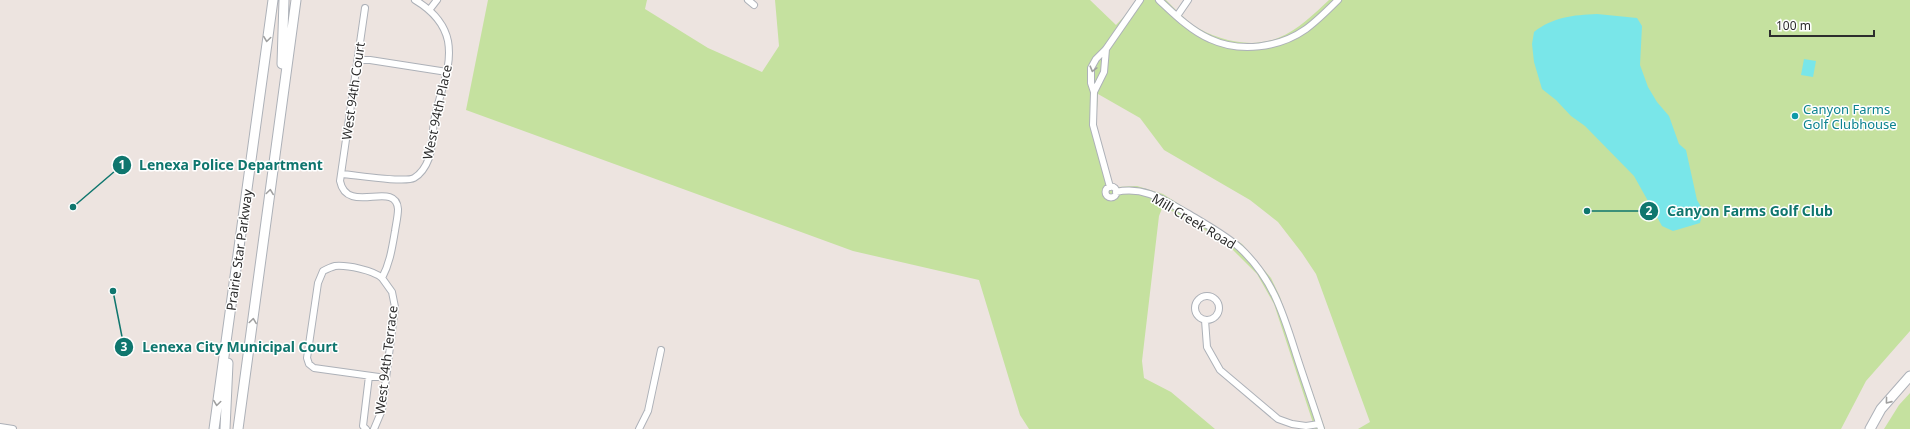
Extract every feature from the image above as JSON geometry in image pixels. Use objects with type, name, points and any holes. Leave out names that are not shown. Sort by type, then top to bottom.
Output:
[{"type":"main road","name":"Prairie Star Parkway","points":[[214,429],[272,0]]},
{"type":"main road","points":[[281,114],[284,0]]},
{"type":"main road","name":"Prairie Star Parkway","points":[[238,429],[296,0]]},
{"type":"main road","points":[[225,429],[231,304]]},
{"type":"main road","points":[[1870,429],[1881,409],[1910,376]]},
{"type":"street","points":[[414,0],[430,9],[437,0]]},
{"type":"street","points":[[748,0],[754,5]]},
{"type":"street","points":[[1110,187],[1106,190],[1107,197],[1114,197],[1116,192],[1115,189],[1110,187],[1093,125],[1094,92],[1091,83],[1091,68],[1096,59],[1106,49],[1140,0]]},
{"type":"street","points":[[1159,0],[1194,31],[1210,40],[1240,46],[1264,46],[1286,40],[1306,29],[1338,0]]},
{"type":"street","points":[[1177,16],[1188,0]]},
{"type":"street","name":"West 94th Court","points":[[342,174],[365,8]]},
{"type":"street","name":"West 94th Place","points":[[342,174],[408,180],[419,175],[429,158],[434,122],[447,72],[449,52],[448,40],[444,30],[430,9]]},
{"type":"street","points":[[1094,92],[1104,72],[1106,49]]},
{"type":"street","points":[[358,60],[370,60],[447,72]]},
{"type":"street","points":[[342,174],[340,181],[342,188],[350,196],[356,198],[382,196],[394,200],[398,208],[390,260],[382,278],[376,273],[335,266],[323,271],[318,284],[307,358],[309,364],[314,368],[386,378]]},
{"type":"street","name":"Mill Creek Road","points":[[1116,192],[1126,190],[1145,192],[1162,198],[1223,235],[1240,248],[1250,259],[1268,282],[1280,304],[1320,426]]},
{"type":"street","name":"West 94th Terrace","points":[[374,429],[382,410],[395,307],[392,292],[382,278]]},
{"type":"street","points":[[1205,320],[1207,347],[1220,370],[1278,419],[1292,424],[1320,426]]},
{"type":"street","points":[[639,429],[648,411],[661,350]]},
{"type":"street","name":"West 94th Terrace","points":[[366,429],[363,426],[369,376]]},
{"type":"street","points":[[0,427],[13,429]]},
{"type":"green space","points":[[488,0],[647,0],[645,9],[708,48],[762,72],[779,46],[775,0],[1090,0],[1116,25],[1140,0],[1166,0],[1193,25],[1212,35],[1223,39],[1245,43],[1257,43],[1278,38],[1292,31],[1329,0],[1910,0],[1910,331],[1866,381],[1841,429],[1358,429],[1370,422],[1316,274],[1278,222],[1250,200],[1164,150],[1140,118],[1098,94],[1096,125],[1112,183],[1118,187],[1137,186],[1163,194],[1242,244],[1271,278],[1280,297],[1325,429],[1315,429],[1274,304],[1257,274],[1224,241],[1163,206],[1159,216],[1142,361],[1144,378],[1171,392],[1215,429],[1029,429],[1020,415],[979,280],[853,251],[466,110]]},
{"type":"green space","points":[[1910,393],[1910,429],[1884,429],[1899,405]]},
{"type":"water","points":[[1597,14],[1637,18],[1642,26],[1640,65],[1648,87],[1657,102],[1669,116],[1679,144],[1686,150],[1697,200],[1703,210],[1700,223],[1673,231],[1662,226],[1634,176],[1585,126],[1571,116],[1556,100],[1542,89],[1534,62],[1532,44],[1534,32],[1556,20],[1580,15]]},
{"type":"water","points":[[1804,59],[1816,61],[1813,77],[1801,75]]},
{"type":"place","name":"Canyon Farms Golf Clubhouse","points":[[1795,116]]},
{"type":"place","name":"Lenexa Police Department","points":[[73,207]]},
{"type":"place","name":"Canyon Farms Golf Club","points":[[1587,211]]},
{"type":"place","name":"Lenexa City Municipal Court","points":[[113,291]]}]
